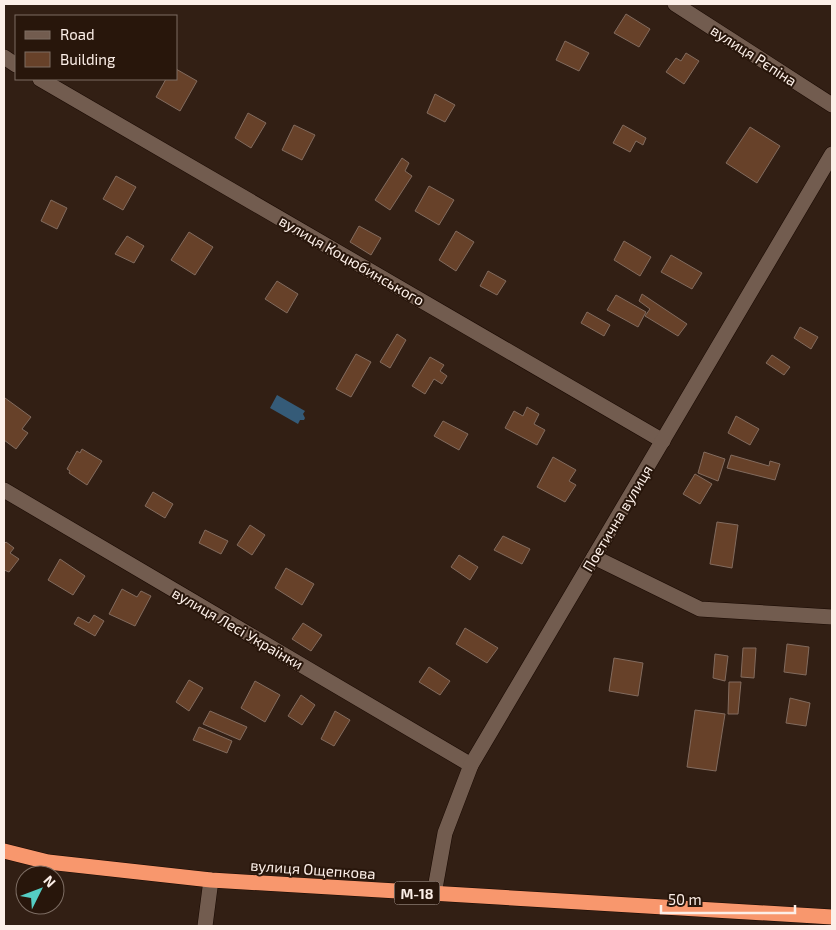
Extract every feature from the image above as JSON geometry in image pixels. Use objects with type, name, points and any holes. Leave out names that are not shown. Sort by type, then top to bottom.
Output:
[{"type":"highway","name":"вулиця Ощепкова","points":[[4,851],[48,862],[211,880],[832,917]]},
{"type":"street","name":"вулиця Рєпіна","points":[[675,4],[832,105]]},
{"type":"street","points":[[4,57],[15,64]]},
{"type":"street","name":"вулиця Коцюбинського","points":[[42,80],[663,441]]},
{"type":"street","name":"Поетична вулиця","points":[[434,894],[445,833],[471,765],[832,154]]},
{"type":"street","name":"вулиця Лесі Українки","points":[[4,490],[471,765]]},
{"type":"street","points":[[594,558],[700,609],[832,617]]},
{"type":"street","points":[[205,926],[211,880]]},
{"type":"water","points":[[277,395],[305,411],[303,414],[304,420],[300,420],[298,424],[270,408]]},
{"type":"building","points":[[626,14],[650,29],[639,47],[614,33]]},
{"type":"building","points":[[565,41],[589,53],[579,71],[556,60]]},
{"type":"building","points":[[686,53],[699,61],[684,84],[666,72],[676,58],[681,61]]},
{"type":"building","points":[[178,70],[197,81],[180,111],[156,97],[165,80],[178,80]]},
{"type":"building","points":[[435,94],[455,105],[445,122],[427,113]]},
{"type":"building","points":[[248,113],[266,123],[251,148],[235,138]]},
{"type":"building","points":[[294,125],[315,135],[302,160],[282,150]]},
{"type":"building","points":[[623,125],[646,138],[643,145],[636,141],[630,152],[613,143]]},
{"type":"building","points":[[750,127],[780,146],[757,183],[726,163]]},
{"type":"building","points":[[402,158],[409,163],[405,171],[412,176],[390,210],[375,200]]},
{"type":"building","points":[[116,176],[136,187],[123,210],[103,199]]},
{"type":"building","points":[[429,186],[454,200],[439,225],[415,211]]},
{"type":"building","points":[[51,200],[67,208],[57,229],[41,221]]},
{"type":"building","points":[[359,226],[381,238],[371,255],[350,242]]},
{"type":"building","points":[[456,231],[474,242],[456,271],[439,260]]},
{"type":"building","points":[[189,232],[213,247],[195,275],[171,260]]},
{"type":"building","points":[[127,236],[144,246],[134,263],[115,254]]},
{"type":"building","points":[[624,241],[651,257],[640,276],[614,260]]},
{"type":"building","points":[[671,255],[702,273],[692,289],[661,272]]},
{"type":"building","points":[[488,271],[506,281],[497,295],[480,286]]},
{"type":"building","points":[[277,281],[298,294],[287,313],[265,299]]},
{"type":"building","points":[[642,294],[687,324],[678,336],[645,316],[650,309],[639,301]]},
{"type":"building","points":[[616,295],[646,312],[638,327],[607,310]]},
{"type":"building","points":[[587,312],[610,325],[604,336],[581,323]]},
{"type":"building","points":[[800,327],[818,337],[811,349],[794,338]]},
{"type":"building","points":[[397,334],[406,340],[390,368],[380,362]]},
{"type":"building","points":[[356,354],[371,362],[351,397],[336,389]]},
{"type":"building","points":[[772,355],[790,367],[784,375],[766,363]]},
{"type":"building","points":[[430,357],[444,365],[440,371],[447,376],[442,384],[434,379],[425,394],[412,386]]},
{"type":"building","points":[[5,398],[31,417],[22,429],[28,433],[16,449],[4,440]]},
{"type":"building","points":[[527,407],[539,414],[534,424],[545,430],[537,445],[505,428],[514,411],[523,416]]},
{"type":"building","points":[[736,416],[759,429],[750,445],[728,433]]},
{"type":"building","points":[[443,421],[468,434],[459,450],[434,436]]},
{"type":"building","points":[[82,449],[102,461],[87,485],[69,473],[70,471],[67,469],[77,451],[80,453]]},
{"type":"building","points":[[704,452],[725,459],[718,481],[698,473]]},
{"type":"building","points":[[731,455],[769,466],[770,461],[780,464],[775,480],[727,468]]},
{"type":"building","points":[[553,457],[576,470],[569,481],[576,485],[565,502],[537,487]]},
{"type":"building","points":[[695,474],[712,484],[700,504],[683,494]]},
{"type":"building","points":[[153,492],[173,504],[165,518],[145,506]]},
{"type":"building","points":[[717,522],[738,525],[732,568],[710,564]]},
{"type":"building","points":[[250,525],[265,535],[252,555],[237,545]]},
{"type":"building","points":[[205,530],[228,541],[221,554],[199,543]]},
{"type":"building","points":[[503,536],[530,549],[522,564],[494,550]]},
{"type":"building","points":[[6,542],[14,548],[10,553],[19,559],[9,572],[4,570],[4,544]]},
{"type":"building","points":[[459,555],[478,567],[470,580],[451,567]]},
{"type":"building","points":[[60,559],[85,576],[73,595],[48,580]]},
{"type":"building","points":[[286,568],[314,584],[302,605],[275,588]]},
{"type":"building","points":[[122,589],[137,597],[141,591],[151,596],[135,626],[109,614]]},
{"type":"building","points":[[94,615],[104,621],[95,636],[74,624],[78,617],[89,623]]},
{"type":"building","points":[[303,623],[322,635],[311,651],[292,639]]},
{"type":"building","points":[[465,628],[498,648],[487,663],[456,644]]},
{"type":"building","points":[[787,644],[809,647],[806,675],[784,672]]},
{"type":"building","points":[[743,648],[756,648],[754,678],[741,677]]},
{"type":"building","points":[[715,654],[728,656],[725,681],[713,678]]},
{"type":"building","points":[[614,658],[643,663],[638,696],[609,691]]},
{"type":"building","points":[[429,667],[450,681],[440,695],[419,682]]},
{"type":"building","points":[[189,680],[203,688],[189,711],[176,702]]},
{"type":"building","points":[[255,681],[280,695],[265,722],[241,708]]},
{"type":"building","points":[[729,682],[741,682],[738,714],[728,714]]},
{"type":"building","points":[[301,695],[315,705],[302,725],[288,716]]},
{"type":"building","points":[[790,698],[810,703],[806,726],[786,723]]},
{"type":"building","points":[[695,710],[725,714],[716,771],[687,767]]},
{"type":"building","points":[[210,711],[247,727],[240,740],[203,724]]},
{"type":"building","points":[[335,711],[350,720],[334,746],[321,739]]},
{"type":"building","points":[[199,727],[232,741],[227,753],[193,740]]}]
